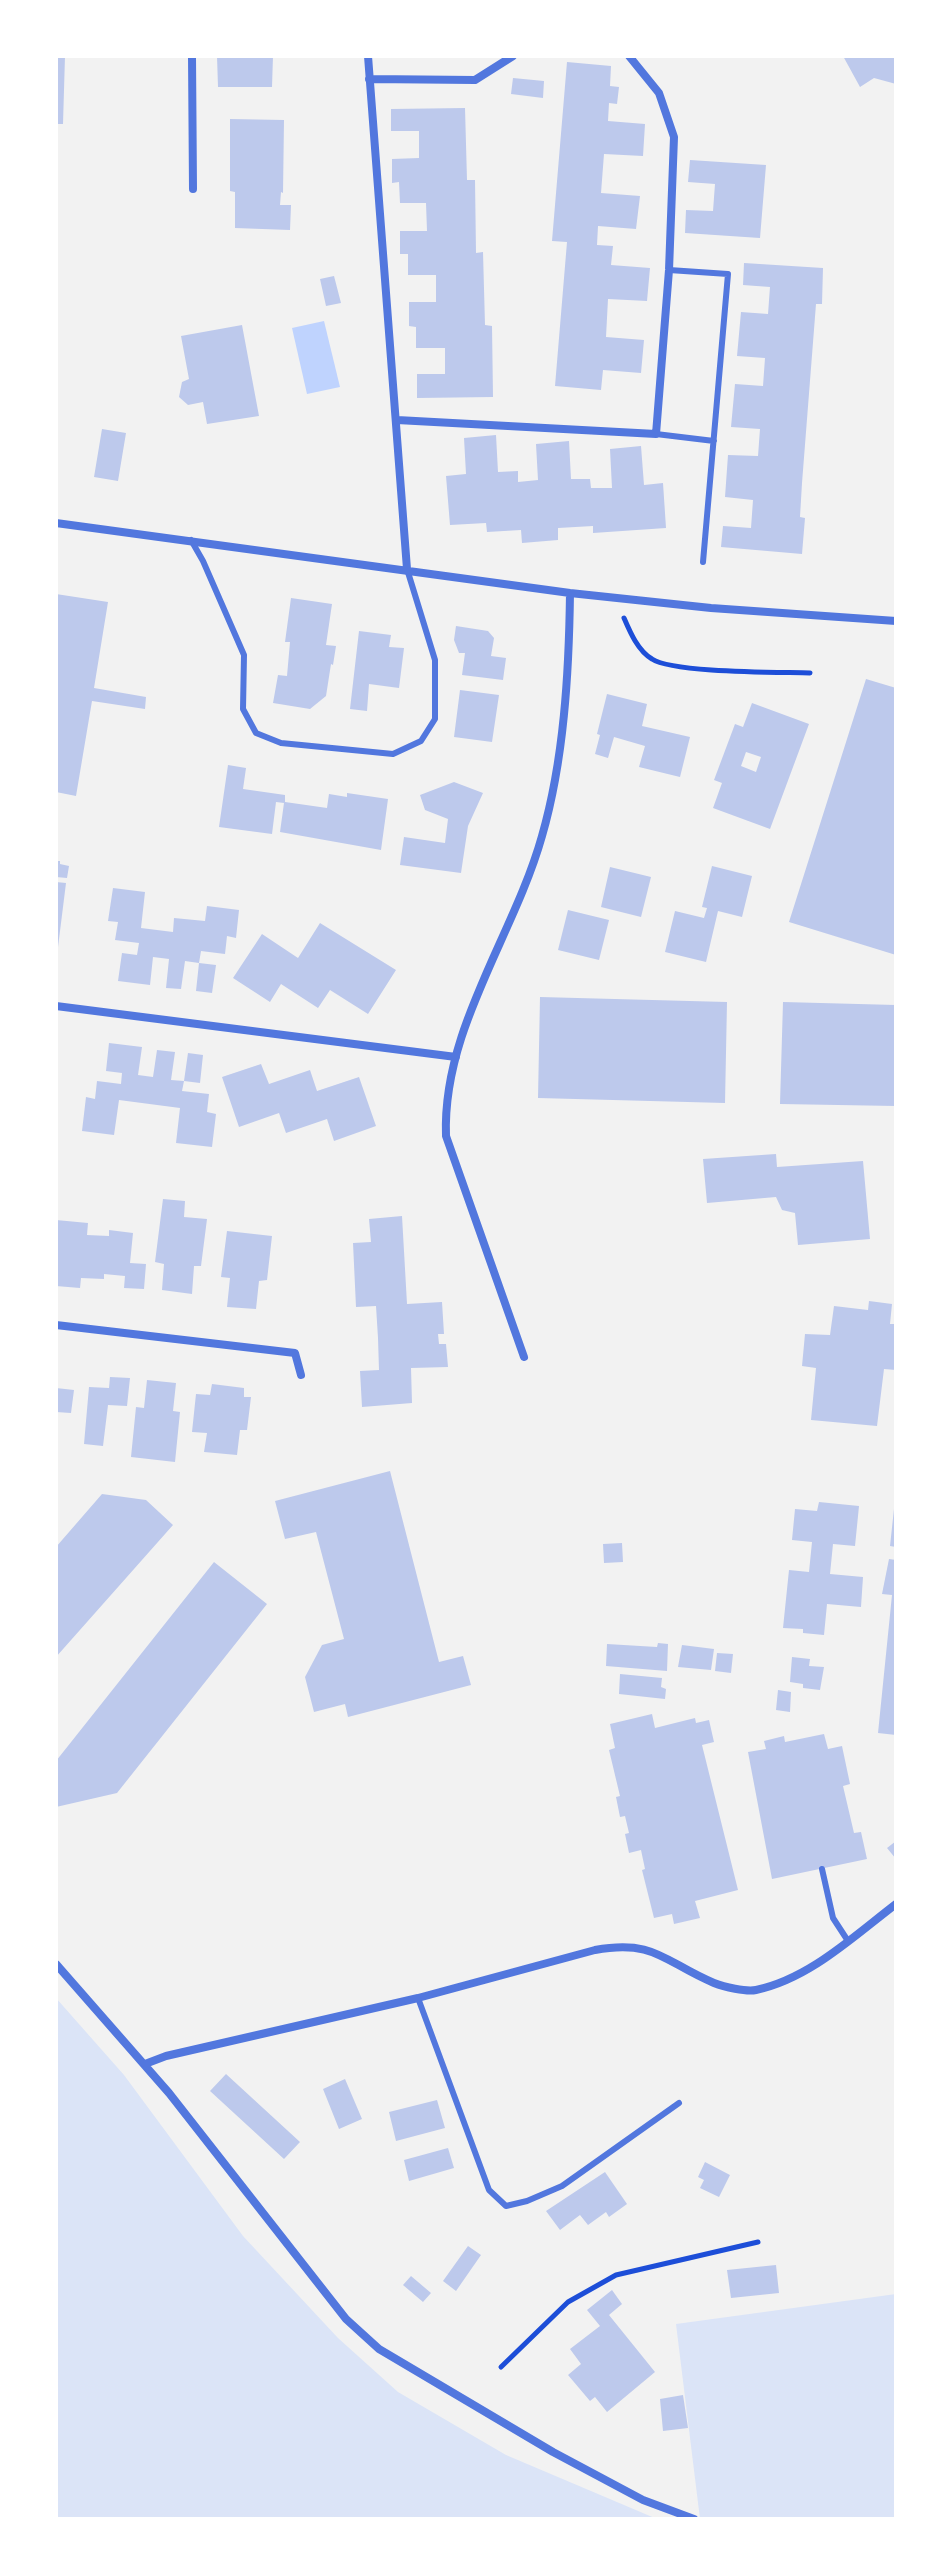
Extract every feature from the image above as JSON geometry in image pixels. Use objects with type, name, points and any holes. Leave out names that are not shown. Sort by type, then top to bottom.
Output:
[{"type":"street","points":[[192,56],[193,189]]},
{"type":"street","points":[[368,56],[407,569]]},
{"type":"street","points":[[369,79],[475,80],[513,56]]},
{"type":"street","points":[[397,420],[656,434],[669,270],[674,137],[659,93],[629,56]]},
{"type":"street","points":[[56,523],[570,593],[711,608],[896,621]]},
{"type":"street","points":[[524,1357],[446,1136],[445,1108],[456,1057],[543,834],[565,702],[570,593]]},
{"type":"street","points":[[56,1006],[456,1057]]},
{"type":"street","points":[[56,1325],[295,1353],[301,1375]]},
{"type":"street","points":[[145,2064],[166,2056],[418,1998],[622,1945],[652,1951],[716,1984],[754,1991],[792,1977],[848,1941],[896,1904]]},
{"type":"street","points":[[56,1964],[145,2064],[346,2319],[379,2349],[553,2452],[643,2500],[694,2519]]},
{"type":"lane","points":[[669,270],[728,274],[703,562]]},
{"type":"lane","points":[[656,434],[714,441]]},
{"type":"lane","points":[[191,540],[244,655],[243,709],[256,733],[281,743],[393,754],[421,741],[435,719],[435,660],[407,569]]},
{"type":"lane","points":[[822,1869],[833,1918],[848,1941]]},
{"type":"lane","points":[[418,1998],[489,2190],[506,2206],[562,2186],[679,2103]]},
{"type":"path","points":[[623,617],[633,638],[652,660],[683,667],[810,673]]},
{"type":"path","points":[[501,2367],[568,2302],[616,2275],[758,2242]]},
{"type":"shaded area","points":[[56,1998],[124,2075],[243,2236],[338,2338],[398,2392],[506,2455],[657,2519],[56,2519]]},
{"type":"shaded area","points":[[896,2294],[896,2519],[700,2519],[676,2324]]},
{"type":"water","points":[[324,321],[340,387],[307,394],[292,328]]},
{"type":"building","points":[[56,56],[65,56],[63,124],[56,124]]},
{"type":"building","points":[[217,56],[273,56],[272,87],[218,87]]},
{"type":"building","points":[[843,56],[896,56],[896,84],[874,78],[860,87]]},
{"type":"building","points":[[567,62],[611,66],[610,86],[619,87],[617,104],[609,103],[608,121],[645,124],[643,156],[604,154],[601,193],[640,196],[636,229],[598,226],[597,245],[613,246],[611,265],[650,268],[647,301],[608,299],[606,337],[644,340],[641,373],[603,370],[601,390],[555,386],[567,242],[552,241]]},
{"type":"building","points":[[513,78],[544,81],[543,98],[511,94]]},
{"type":"building","points":[[465,108],[467,180],[475,180],[476,253],[483,252],[485,325],[492,326],[493,397],[417,398],[417,374],[445,374],[445,348],[416,348],[416,327],[409,326],[409,302],[436,302],[436,275],[408,275],[408,254],[400,254],[400,231],[427,231],[426,203],[400,203],[399,182],[392,183],[392,159],[419,158],[419,131],[391,131],[391,109]]},
{"type":"building","points":[[230,119],[284,120],[283,193],[280,205],[291,205],[290,230],[235,228],[235,192],[230,191]]},
{"type":"building","points":[[690,160],[766,165],[760,238],[685,233],[686,210],[713,211],[715,184],[688,182]]},
{"type":"building","points":[[744,263],[823,268],[822,304],[816,304],[802,483],[800,517],[805,518],[802,554],[721,547],[723,526],[751,528],[753,500],[725,497],[728,455],[758,456],[760,429],[731,427],[735,384],[763,386],[765,358],[737,356],[741,312],[768,314],[770,287],[743,285]]},
{"type":"building","points":[[334,276],[341,303],[326,306],[320,279]]},
{"type":"building","points":[[242,325],[259,416],[207,424],[203,402],[188,405],[179,397],[182,382],[189,379],[181,336]]},
{"type":"building","points":[[102,429],[126,433],[118,481],[94,477]]},
{"type":"building","points":[[496,435],[498,472],[518,471],[518,482],[538,480],[536,444],[569,441],[571,479],[590,479],[591,488],[612,488],[610,449],[641,446],[644,485],[663,483],[666,528],[593,533],[593,526],[558,528],[558,540],[522,543],[521,530],[487,532],[486,523],[450,525],[446,476],[466,474],[464,438]]},
{"type":"building","points":[[56,594],[108,602],[94,688],[146,697],[145,709],[92,701],[76,796],[56,792]]},
{"type":"building","points":[[291,598],[332,604],[326,645],[336,646],[333,665],[326,696],[310,709],[273,703],[278,675],[287,676],[290,642],[285,642]]},
{"type":"building","points":[[456,626],[488,631],[494,638],[491,656],[506,658],[503,680],[462,675],[465,653],[459,653],[454,640]]},
{"type":"building","points":[[359,631],[391,635],[389,647],[404,648],[399,688],[369,684],[367,711],[350,709]]},
{"type":"building","points":[[866,679],[896,688],[896,955],[789,922]]},
{"type":"building","points":[[460,690],[499,695],[492,742],[454,737]]},
{"type":"building","points":[[607,694],[647,704],[642,726],[690,737],[680,777],[639,767],[645,746],[614,737],[608,758],[595,754]]},
{"type":"building","points":[[752,703],[809,724],[770,829],[713,808],[722,783],[714,780],[735,724],[743,727]],"holes":[[[746,752],[761,757],[756,772],[741,766]]]},
{"type":"building","points":[[228,765],[246,768],[243,789],[285,795],[285,802],[327,808],[329,794],[347,797],[347,793],[388,799],[381,850],[280,832],[284,803],[276,802],[272,834],[219,827]]},
{"type":"building","points":[[454,782],[483,793],[468,826],[461,873],[400,865],[404,837],[445,843],[448,819],[425,810],[420,795]]},
{"type":"building","points":[[56,861],[69,866],[67,878],[56,877]]},
{"type":"building","points":[[712,866],[752,876],[742,917],[718,911],[706,962],[665,952],[675,911],[704,918],[707,908],[702,907]]},
{"type":"building","points":[[610,867],[651,877],[641,917],[601,907]]},
{"type":"building","points":[[56,882],[66,883],[58,947],[56,947]]},
{"type":"building","points":[[113,888],[145,892],[141,928],[173,932],[174,918],[205,921],[207,906],[239,910],[236,938],[227,936],[225,954],[201,951],[199,963],[185,961],[181,989],[166,988],[169,959],[153,957],[150,985],[118,981],[122,953],[137,955],[139,943],[115,940],[118,922],[108,921]]},
{"type":"building","points":[[568,910],[609,920],[599,960],[558,950]]},
{"type":"building","points":[[320,923],[396,970],[368,1014],[330,990],[318,1008],[281,984],[270,1002],[233,978],[262,934],[298,958]]},
{"type":"building","points":[[199,963],[216,965],[212,993],[196,991]]},
{"type":"building","points":[[540,997],[727,1002],[725,1103],[538,1098]]},
{"type":"building","points":[[783,1002],[896,1005],[896,1106],[780,1104]]},
{"type":"building","points":[[109,1043],[142,1047],[138,1075],[153,1077],[157,1050],[175,1052],[171,1080],[184,1081],[182,1091],[209,1094],[207,1112],[216,1114],[212,1147],[176,1143],[180,1108],[119,1100],[114,1135],[82,1131],[86,1097],[95,1099],[97,1081],[121,1084],[122,1073],[106,1071]]},
{"type":"building","points":[[188,1053],[203,1055],[200,1083],[184,1081]]},
{"type":"building","points":[[261,1064],[269,1084],[310,1070],[317,1091],[359,1077],[376,1126],[334,1141],[327,1119],[286,1133],[279,1113],[239,1127],[222,1077]]},
{"type":"building","points":[[776,1154],[777,1167],[863,1161],[870,1239],[798,1245],[795,1213],[782,1210],[776,1197],[707,1203],[703,1159]]},
{"type":"building","points":[[163,1199],[185,1201],[184,1217],[207,1219],[201,1266],[194,1266],[192,1294],[162,1290],[164,1264],[155,1262]]},
{"type":"building","points":[[402,1216],[407,1304],[442,1302],[444,1334],[438,1334],[439,1344],[446,1344],[448,1367],[411,1368],[412,1403],[362,1407],[360,1371],[379,1370],[378,1338],[376,1306],[356,1307],[353,1243],[371,1242],[369,1219]]},
{"type":"building","points":[[56,1220],[88,1223],[87,1235],[109,1236],[109,1230],[133,1233],[130,1263],[146,1264],[144,1289],[124,1288],[125,1276],[104,1274],[104,1279],[81,1278],[80,1288],[56,1286]]},
{"type":"building","points":[[227,1231],[272,1236],[267,1280],[259,1281],[256,1309],[227,1307],[230,1278],[221,1277]]},
{"type":"building","points":[[869,1301],[892,1304],[890,1324],[896,1324],[896,1370],[884,1369],[877,1426],[811,1420],[816,1368],[802,1366],[805,1334],[830,1335],[834,1306],[868,1310]]},
{"type":"building","points":[[110,1377],[130,1378],[127,1406],[108,1405],[103,1446],[84,1444],[89,1387],[109,1388]]},
{"type":"building","points":[[147,1380],[176,1383],[173,1411],[180,1412],[175,1462],[131,1457],[136,1407],[144,1408]]},
{"type":"building","points":[[212,1384],[244,1388],[244,1397],[251,1397],[247,1430],[240,1430],[237,1455],[204,1452],[207,1433],[192,1432],[196,1394],[210,1395]]},
{"type":"building","points":[[56,1388],[74,1390],[71,1413],[56,1412]]},
{"type":"building","points":[[390,1471],[439,1662],[463,1656],[471,1685],[348,1717],[345,1704],[314,1712],[305,1677],[322,1645],[344,1639],[316,1532],[285,1539],[275,1501]]},
{"type":"building","points":[[102,1494],[146,1500],[173,1525],[56,1657],[56,1547]]},
{"type":"building","points":[[819,1502],[859,1506],[855,1546],[833,1544],[830,1574],[863,1577],[861,1607],[827,1604],[824,1635],[783,1628],[789,1570],[809,1572],[812,1542],[792,1540],[795,1509],[817,1511]]},
{"type":"building","points":[[896,1509],[896,1547],[890,1546]]},
{"type":"building","points":[[622,1543],[623,1562],[604,1563],[603,1544]]},
{"type":"building","points":[[889,1559],[896,1560],[896,1735],[878,1733],[892,1595],[882,1594]]},
{"type":"building","points":[[214,1562],[267,1604],[117,1793],[56,1807],[56,1761]]},
{"type":"building","points":[[658,1643],[668,1644],[667,1671],[606,1666],[607,1644],[657,1647]]},
{"type":"building","points":[[682,1645],[714,1649],[711,1670],[678,1667]]},
{"type":"building","points":[[717,1653],[733,1654],[731,1673],[715,1671]]},
{"type":"building","points":[[792,1657],[810,1659],[809,1666],[824,1667],[820,1690],[803,1688],[803,1684],[790,1682]]},
{"type":"building","points":[[620,1674],[662,1678],[661,1687],[666,1689],[665,1699],[619,1694]]},
{"type":"building","points":[[778,1690],[791,1692],[790,1712],[776,1710]]},
{"type":"building","points":[[652,1714],[655,1728],[695,1718],[696,1723],[709,1720],[714,1742],[702,1745],[738,1890],[695,1901],[700,1918],[674,1924],[672,1914],[654,1918],[642,1870],[645,1869],[641,1850],[629,1853],[625,1834],[629,1833],[625,1816],[620,1817],[616,1797],[620,1796],[609,1750],[615,1748],[610,1724]]},
{"type":"building","points":[[824,1734],[828,1749],[842,1746],[850,1784],[843,1786],[854,1833],[861,1832],[867,1859],[772,1879],[748,1752],[766,1749],[764,1741],[784,1736],[785,1742]]},
{"type":"building","points":[[896,1841],[896,1859],[887,1848]]},
{"type":"building","points":[[226,2074],[300,2142],[284,2159],[210,2091]]},
{"type":"building","points":[[345,2079],[362,2119],[339,2129],[323,2089]]},
{"type":"building","points":[[437,2100],[445,2128],[396,2141],[389,2112]]},
{"type":"building","points":[[448,2148],[454,2168],[409,2181],[404,2160]]},
{"type":"building","points":[[705,2162],[730,2175],[719,2197],[700,2188],[704,2180],[698,2177]]},
{"type":"building","points":[[605,2172],[627,2204],[609,2217],[606,2212],[588,2225],[580,2215],[560,2230],[546,2211]]},
{"type":"building","points":[[468,2246],[481,2255],[456,2291],[443,2281]]},
{"type":"building","points":[[776,2265],[779,2293],[731,2298],[727,2270]]},
{"type":"building","points":[[411,2276],[431,2293],[423,2302],[403,2285]]},
{"type":"building","points":[[612,2290],[622,2304],[609,2315],[655,2372],[607,2412],[595,2397],[590,2401],[568,2375],[581,2364],[570,2349],[600,2326],[587,2310]]},
{"type":"building","points":[[683,2395],[688,2428],[663,2431],[660,2399]]}]
